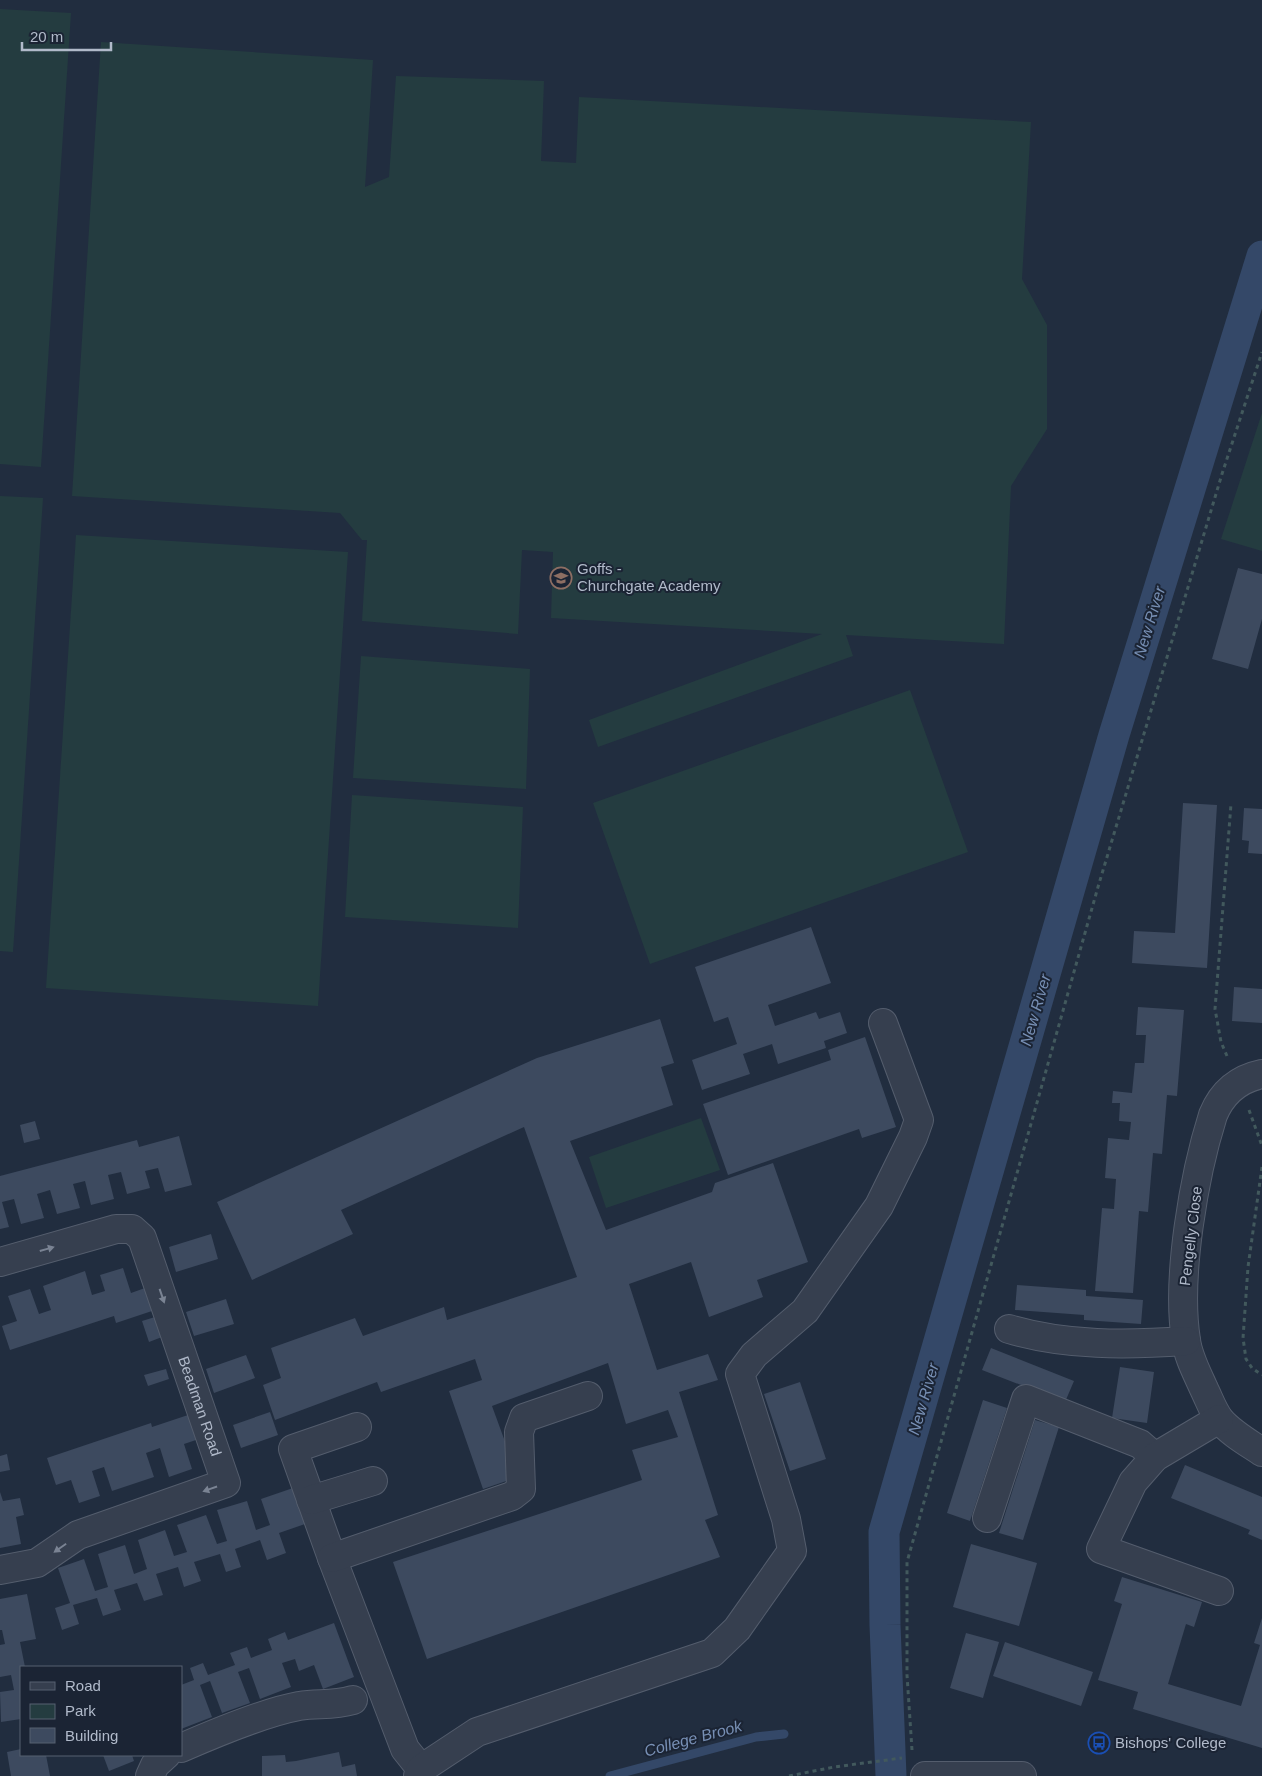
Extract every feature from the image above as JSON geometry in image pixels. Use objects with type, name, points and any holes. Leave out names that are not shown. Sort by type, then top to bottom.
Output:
[{"type":"street","points":[[357,1427],[293,1449],[332,1558],[405,1749],[419,1773],[477,1732],[712,1653],[737,1630],[792,1551],[786,1519],[740,1374],[754,1356],[805,1311],[879,1206],[913,1137],[919,1120],[883,1024]]},
{"type":"street","name":"Pengelly Close","points":[[1250,1078],[1218,1102],[1207,1132],[1191,1215],[1185,1265],[1183,1311],[1186,1341],[1193,1366],[1219,1419],[1233,1432],[1262,1452]]},
{"type":"street","name":"Beadman Road","points":[[0,1262],[116,1229],[132,1229],[142,1238],[226,1483],[78,1535],[37,1564],[0,1570]]},
{"type":"street","points":[[1009,1329],[1033,1336],[1096,1343],[1142,1344],[1186,1341]]},
{"type":"street","points":[[332,1558],[512,1496],[521,1489],[518,1432],[524,1418],[588,1396]]},
{"type":"street","points":[[987,1518],[1026,1399],[1140,1444],[1155,1457]]},
{"type":"street","points":[[1219,1419],[1155,1457],[1133,1482],[1101,1549],[1219,1591]]},
{"type":"street","points":[[311,1500],[373,1481]]},
{"type":"street","points":[[182,1748],[277,1712],[300,1706],[335,1705],[353,1700]]},
{"type":"street","points":[[150,1776],[155,1765],[165,1756]]},
{"type":"street","points":[[919,1766],[1022,1776]]},
{"type":"path","points":[[919,1766],[907,1674],[907,1562],[1098,886],[1222,474],[1262,352]]},
{"type":"path","points":[[1231,804],[1215,1009],[1221,1042],[1250,1078]]},
{"type":"path","points":[[1262,1167],[1248,1268],[1243,1338],[1246,1359],[1252,1368],[1262,1374]]},
{"type":"path","points":[[789,1776],[902,1758]]},
{"type":"green space","points":[[0,9],[71,13],[41,467],[0,464]]},
{"type":"green space","points":[[101,42],[373,60],[365,187],[389,177],[396,76],[544,81],[541,161],[576,163],[579,97],[1031,122],[1022,279],[1047,325],[1047,429],[1011,486],[1004,644],[846,635],[853,656],[598,747],[589,720],[822,634],[551,618],[553,552],[522,550],[518,634],[362,621],[367,540],[362,540],[340,513],[72,496]]},
{"type":"green space","points":[[1262,413],[1262,551],[1221,539]]},
{"type":"green space","points":[[0,496],[43,498],[13,952],[0,951]]},
{"type":"green space","points":[[76,535],[348,552],[318,1006],[46,988]]},
{"type":"green space","points":[[361,656],[530,669],[526,789],[353,778]]},
{"type":"green space","points":[[910,690],[968,852],[650,964],[593,803]]},
{"type":"green space","points":[[352,795],[523,807],[518,928],[345,917]]},
{"type":"green space","points":[[701,1118],[720,1170],[606,1208],[589,1157]]},
{"type":"building","points":[[1238,568],[1262,574],[1262,619],[1248,669],[1212,659]]},
{"type":"building","points":[[1183,803],[1217,805],[1207,968],[1132,963],[1134,931],[1175,933]]},
{"type":"building","points":[[1244,808],[1262,809],[1262,854],[1248,853],[1249,841],[1242,840]]},
{"type":"building","points":[[811,927],[831,983],[768,1005],[775,1026],[816,1012],[819,1019],[840,1012],[847,1033],[824,1041],[826,1048],[778,1064],[772,1044],[743,1054],[750,1074],[702,1090],[692,1060],[737,1044],[728,1017],[714,1022],[695,967]]},
{"type":"building","points":[[1234,987],[1262,989],[1262,1023],[1232,1021]]},
{"type":"building","points":[[1138,1007],[1184,1010],[1177,1096],[1167,1095],[1162,1154],[1153,1153],[1148,1212],[1139,1211],[1133,1293],[1095,1291],[1102,1208],[1114,1209],[1116,1179],[1105,1178],[1108,1138],[1129,1140],[1131,1122],[1119,1121],[1120,1103],[1112,1103],[1113,1091],[1132,1093],[1135,1063],[1144,1063],[1146,1035],[1136,1035]]},
{"type":"building","points":[[660,1019],[674,1063],[661,1067],[673,1105],[570,1141],[606,1230],[712,1192],[715,1183],[773,1163],[808,1262],[757,1280],[763,1297],[709,1317],[691,1262],[629,1284],[657,1370],[708,1354],[718,1380],[679,1392],[718,1515],[705,1520],[720,1557],[427,1659],[393,1562],[642,1480],[632,1450],[678,1437],[668,1410],[626,1424],[608,1363],[492,1406],[518,1477],[483,1489],[449,1391],[482,1380],[475,1359],[381,1392],[377,1382],[275,1420],[263,1385],[281,1378],[271,1348],[355,1318],[363,1336],[444,1307],[447,1320],[577,1277],[524,1127],[341,1210],[353,1234],[252,1280],[217,1202],[537,1058]]},
{"type":"building","points":[[865,1037],[896,1127],[862,1138],[859,1129],[728,1175],[703,1104],[831,1060],[828,1050]]},
{"type":"building","points":[[35,1121],[40,1139],[24,1143],[20,1125]]},
{"type":"building","points":[[179,1136],[192,1185],[165,1192],[158,1168],[145,1171],[150,1188],[127,1194],[121,1172],[108,1175],[114,1199],[91,1205],[85,1181],[73,1184],[80,1208],[57,1214],[50,1190],[37,1194],[44,1218],[21,1224],[14,1199],[2,1202],[9,1227],[0,1229],[0,1176],[137,1140],[139,1147]]},
{"type":"building","points":[[211,1234],[218,1259],[176,1272],[169,1247]]},
{"type":"building","points":[[123,1268],[131,1293],[145,1288],[152,1311],[116,1323],[114,1316],[10,1350],[2,1326],[17,1321],[8,1296],[30,1289],[39,1314],[51,1310],[43,1286],[85,1271],[92,1295],[105,1291],[100,1275]]},
{"type":"building","points":[[1017,1285],[1086,1290],[1086,1296],[1143,1300],[1141,1324],[1084,1320],[1084,1315],[1015,1310]]},
{"type":"building","points":[[226,1299],[234,1324],[194,1336],[186,1312]]},
{"type":"building","points":[[155,1317],[162,1337],[149,1342],[142,1321]]},
{"type":"building","points":[[991,1348],[1074,1381],[1065,1402],[982,1370]]},
{"type":"building","points":[[246,1355],[255,1378],[214,1393],[206,1369]]},
{"type":"building","points":[[1120,1367],[1154,1372],[1147,1423],[1112,1418]]},
{"type":"building","points":[[166,1369],[169,1379],[148,1386],[144,1375]]},
{"type":"building","points":[[800,1382],[826,1459],[790,1471],[764,1394]]},
{"type":"building","points":[[983,1400],[1007,1408],[970,1521],[947,1513]]},
{"type":"building","points":[[270,1412],[278,1435],[241,1448],[233,1425]]},
{"type":"building","points":[[191,1414],[199,1439],[184,1444],[192,1469],[169,1477],[160,1448],[146,1453],[154,1477],[112,1491],[104,1467],[92,1471],[100,1496],[79,1503],[71,1480],[56,1485],[47,1458],[151,1423],[152,1427]]},
{"type":"building","points":[[1035,1420],[1059,1427],[1023,1540],[999,1533]]},
{"type":"building","points":[[7,1454],[10,1470],[0,1472],[0,1456]]},
{"type":"building","points":[[1185,1465],[1262,1497],[1262,1540],[1248,1534],[1250,1530],[1171,1498]]},
{"type":"building","points":[[293,1488],[305,1524],[279,1533],[286,1553],[267,1560],[260,1540],[235,1549],[241,1567],[226,1572],[220,1554],[194,1562],[201,1581],[184,1587],[178,1567],[156,1574],[163,1595],[144,1601],[137,1583],[114,1590],[121,1610],[103,1616],[97,1598],[73,1605],[79,1624],[62,1630],[55,1608],[70,1603],[58,1568],[84,1559],[95,1591],[108,1587],[98,1554],[125,1545],[134,1574],[147,1569],[138,1540],[165,1530],[174,1556],[187,1552],[177,1525],[206,1515],[217,1544],[227,1541],[217,1510],[247,1501],[256,1530],[270,1525],[261,1499]]},
{"type":"building","points":[[0,1492],[3,1501],[20,1498],[24,1515],[16,1517],[21,1544],[0,1548]]},
{"type":"building","points":[[971,1544],[1037,1563],[1019,1626],[953,1607]]},
{"type":"building","points":[[1122,1577],[1202,1602],[1194,1627],[1186,1624],[1168,1684],[1241,1706],[1260,1645],[1254,1643],[1262,1618],[1262,1748],[1133,1709],[1138,1692],[1098,1680],[1122,1604],[1114,1601]]},
{"type":"building","points":[[27,1594],[36,1639],[20,1642],[25,1666],[20,1666],[20,1719],[1,1722],[0,1692],[14,1690],[11,1675],[0,1677],[0,1645],[5,1644],[2,1630],[0,1630],[0,1599]]},
{"type":"building","points":[[334,1623],[354,1677],[323,1689],[314,1665],[299,1671],[295,1659],[282,1663],[291,1687],[260,1699],[249,1668],[238,1672],[250,1703],[222,1713],[210,1681],[200,1685],[212,1717],[182,1729],[182,1685],[194,1680],[190,1668],[203,1663],[208,1675],[235,1665],[230,1653],[247,1647],[251,1658],[272,1650],[268,1639],[285,1632],[288,1640]]},
{"type":"building","points":[[966,1633],[999,1642],[983,1698],[950,1688]]},
{"type":"building","points":[[1005,1642],[1093,1672],[1081,1706],[993,1676]]},
{"type":"building","points":[[20,1749],[20,1756],[46,1756],[50,1776],[11,1776],[7,1752]]},
{"type":"building","points":[[339,1752],[342,1767],[355,1764],[357,1776],[262,1776],[262,1756],[285,1755],[286,1762]]},
{"type":"building","points":[[103,1756],[132,1756],[134,1761],[109,1771]]},
{"type":"waterway","name":"New River","points":[[891,1776],[885,1625],[884,1532],[1114,735],[1262,256]]},
{"type":"waterway","name":"College Brook","points":[[610,1776],[756,1737],[784,1734]]},
{"type":"place","name":"Goffs - Churchgate Academy","points":[[561,578]]},
{"type":"place","name":"Bishops' College","points":[[1099,1743]]}]
